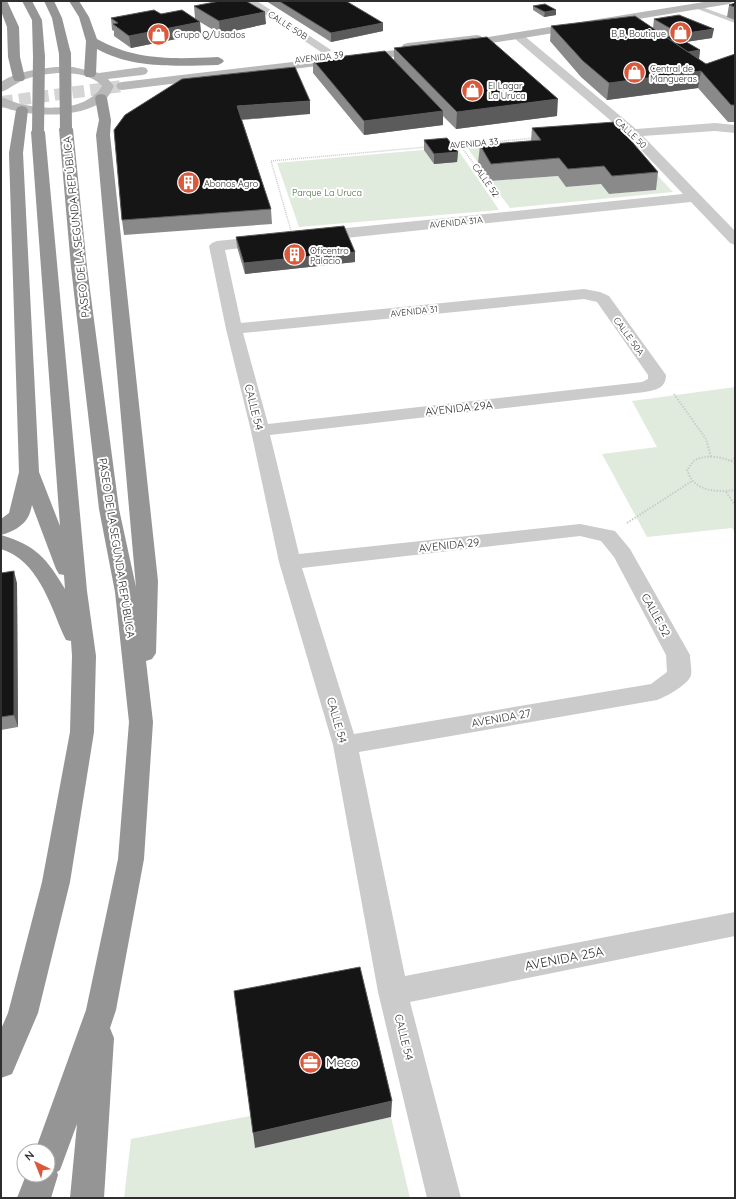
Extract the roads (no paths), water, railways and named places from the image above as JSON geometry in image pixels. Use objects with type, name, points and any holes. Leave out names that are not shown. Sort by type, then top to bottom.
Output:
[{"type":"highway","points":[[2,1],[13,27],[14,57],[18,78]]},
{"type":"highway","points":[[1,1064],[22,1013],[56,882],[82,732],[84,656],[76,591],[38,132],[39,57],[37,20],[27,1]]},
{"type":"highway","name":"PASEO DE LA SEGUNDA REPÚBLICA","points":[[49,1],[57,18],[65,54],[66,129],[79,267],[107,494],[126,592],[141,722],[131,859],[101,1010],[54,1143]]},
{"type":"highway","points":[[74,1],[84,18],[92,41],[95,75]]},
{"type":"highway","points":[[92,41],[108,50],[140,59],[165,62],[218,61]]},
{"type":"highway","points":[[1,75],[12,65],[14,57]]},
{"type":"highway","points":[[101,98],[105,120],[103,135],[147,581],[141,722]]},
{"type":"highway","points":[[1,529],[19,516],[29,472],[16,152],[9,106]]},
{"type":"highway","points":[[7,129],[12,134],[16,152]]},
{"type":"highway","points":[[29,472],[76,591]]},
{"type":"highway","points":[[1,542],[32,557],[42,568],[54,586],[84,656]]},
{"type":"highway","points":[[87,1198],[101,1010]]},
{"type":"highway","points":[[34,1198],[39,1183]]},
{"type":"main road","name":"AVENIDA 39","points":[[121,83],[518,36],[729,1]]},
{"type":"main road","points":[[363,46],[483,40]]},
{"type":"main road","points":[[9,106],[53,111],[88,104],[101,98],[421,56],[483,40]]},
{"type":"main road","points":[[309,51],[340,48]]},
{"type":"main road","points":[[95,75],[233,59]]},
{"type":"main road","points":[[1,88],[18,78],[32,74],[55,71],[78,71],[95,75],[106,81],[108,86],[107,92],[101,98]]},
{"type":"street","name":"CALLE 50B","points":[[250,1],[325,50]]},
{"type":"street","name":"CALLE 50","points":[[518,36],[634,133],[735,240]]},
{"type":"street","points":[[634,133],[715,127],[735,129]]},
{"type":"street","name":"AVENIDA 31A","points":[[293,238],[695,198]]},
{"type":"street","name":"CALLE 54","points":[[278,240],[217,246],[234,329],[260,431],[290,562],[345,745],[393,992],[444,1198]]},
{"type":"street","name":"AVENIDA 31","points":[[234,329],[584,294],[594,295]]},
{"type":"street","name":"CALLE 50A","points":[[594,295],[603,300],[657,375],[657,382]]},
{"type":"street","name":"AVENIDA 29A","points":[[260,431],[645,387],[657,382]]},
{"type":"street","name":"AVENIDA 29","points":[[290,562],[580,530],[608,536]]},
{"type":"street","name":"CALLE 52","points":[[608,536],[623,554],[678,655],[679,675],[657,691]]},
{"type":"street","name":"AVENIDA 27","points":[[345,745],[657,691]]},
{"type":"street","name":"AVENIDA 25A","points":[[393,992],[735,924]]},
{"type":"lane","points":[[697,7],[735,21]]},
{"type":"tunnel","points":[[1,102],[122,86]]},
{"type":"place","name":"B,B, Boutique","points":[[681,33]]},
{"type":"place","name":"Grupo Q/Usados","points":[[158,34]]},
{"type":"place","name":"Central de Mangueras","points":[[635,73]]},
{"type":"place","name":"El Lagar La Uruca","points":[[473,90]]},
{"type":"place","name":"Abonos Agro","points":[[189,183]]},
{"type":"place","name":"Oficentro Palacio","points":[[295,255]]},
{"type":"place","name":"Meco","points":[[311,1062]]},
{"type":"park label","name":"Parque La Uruca","points":[[327,192]]}]
